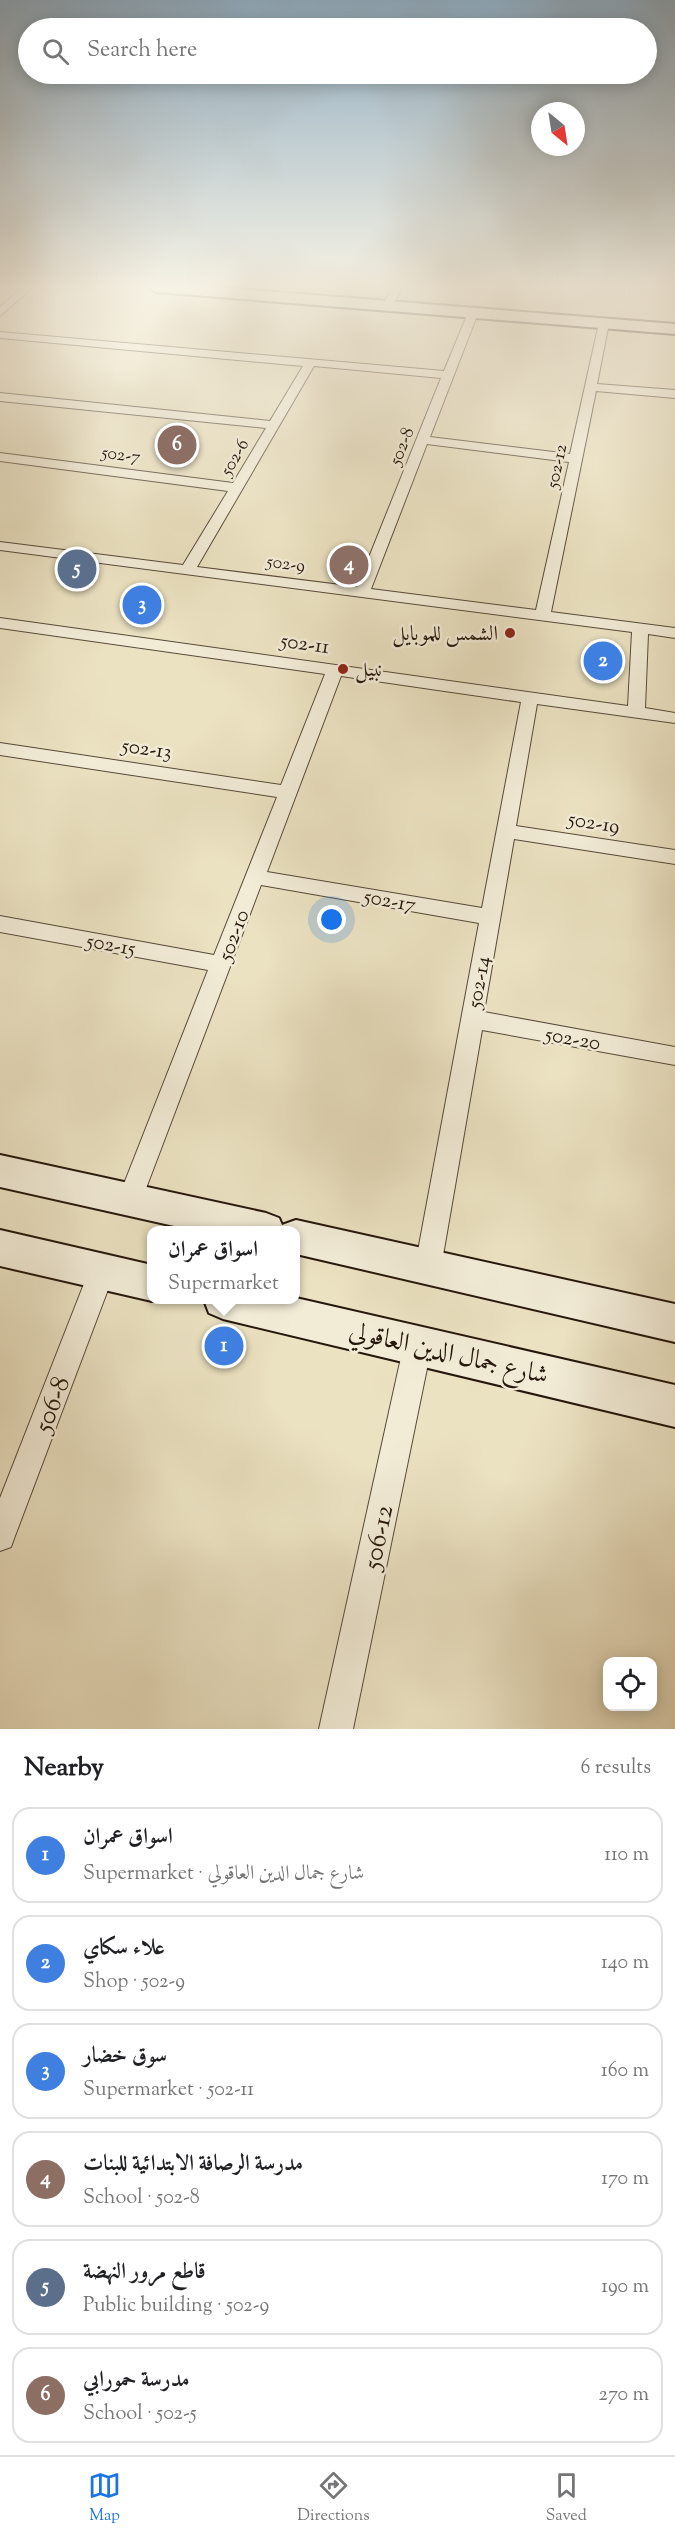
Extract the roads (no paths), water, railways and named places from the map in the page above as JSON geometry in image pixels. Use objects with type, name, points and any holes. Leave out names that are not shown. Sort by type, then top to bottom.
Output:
[{"type":"street","name":"502-6","points":[[188,570],[308,368]]},
{"type":"street","points":[[371,368],[448,375]]},
{"type":"street","name":"502-8","points":[[362,593],[451,368]]},
{"type":"street","name":"502-12","points":[[543,616],[595,368]]},
{"type":"street","points":[[591,387],[675,394]]},
{"type":"street","points":[[0,397],[273,425]]},
{"type":"street","points":[[423,440],[576,459]]},
{"type":"street","name":"502-7","points":[[0,457],[237,488]]},
{"type":"street","name":"502-9","points":[[0,546],[675,633]]},
{"type":"street","name":"502-11","points":[[0,623],[675,718]]},
{"type":"street","points":[[636,712],[640,629]]},
{"type":"street","name":"502-10","points":[[130,1199],[335,670]]},
{"type":"street","name":"502-14","points":[[428,1268],[530,697]]},
{"type":"street","name":"502-13","points":[[0,749],[288,792]]},
{"type":"street","name":"502-19","points":[[506,831],[675,857]]},
{"type":"street","name":"502-17","points":[[255,877],[490,917]]},
{"type":"street","name":"502-15","points":[[0,924],[221,964]]},
{"type":"street","name":"502-20","points":[[472,1019],[675,1056]]},
{"type":"street","points":[[0,1171],[248,1226]]},
{"type":"street","points":[[300,1238],[675,1323]]},
{"type":"street","points":[[0,1248],[147,1282]]},
{"type":"street","name":"506-8","points":[[0,1536],[102,1271]]},
{"type":"street","name":"شارع جمال الدين العاقولي","points":[[245,1304],[675,1406]]},
{"type":"street","name":"506-12","points":[[336,1729],[418,1344]]},
{"type":"place","name":"مدرسة حمورابي","points":[[177,445]]},
{"type":"place","name":"مدرسة الرصافة الابتدائية للبنات","points":[[349,565]]},
{"type":"place","name":"قاطع مرور النهضة","points":[[77,569]]},
{"type":"place","name":"سوق خضار","points":[[142,605]]},
{"type":"place","name":"الشمس للموبايل","points":[[510,633]]},
{"type":"place","name":"علاء سكاي","points":[[603,661]]},
{"type":"place","name":"نبيل","points":[[343,669]]},
{"type":"place","name":"اسواق عمران","points":[[224,1346]]}]
